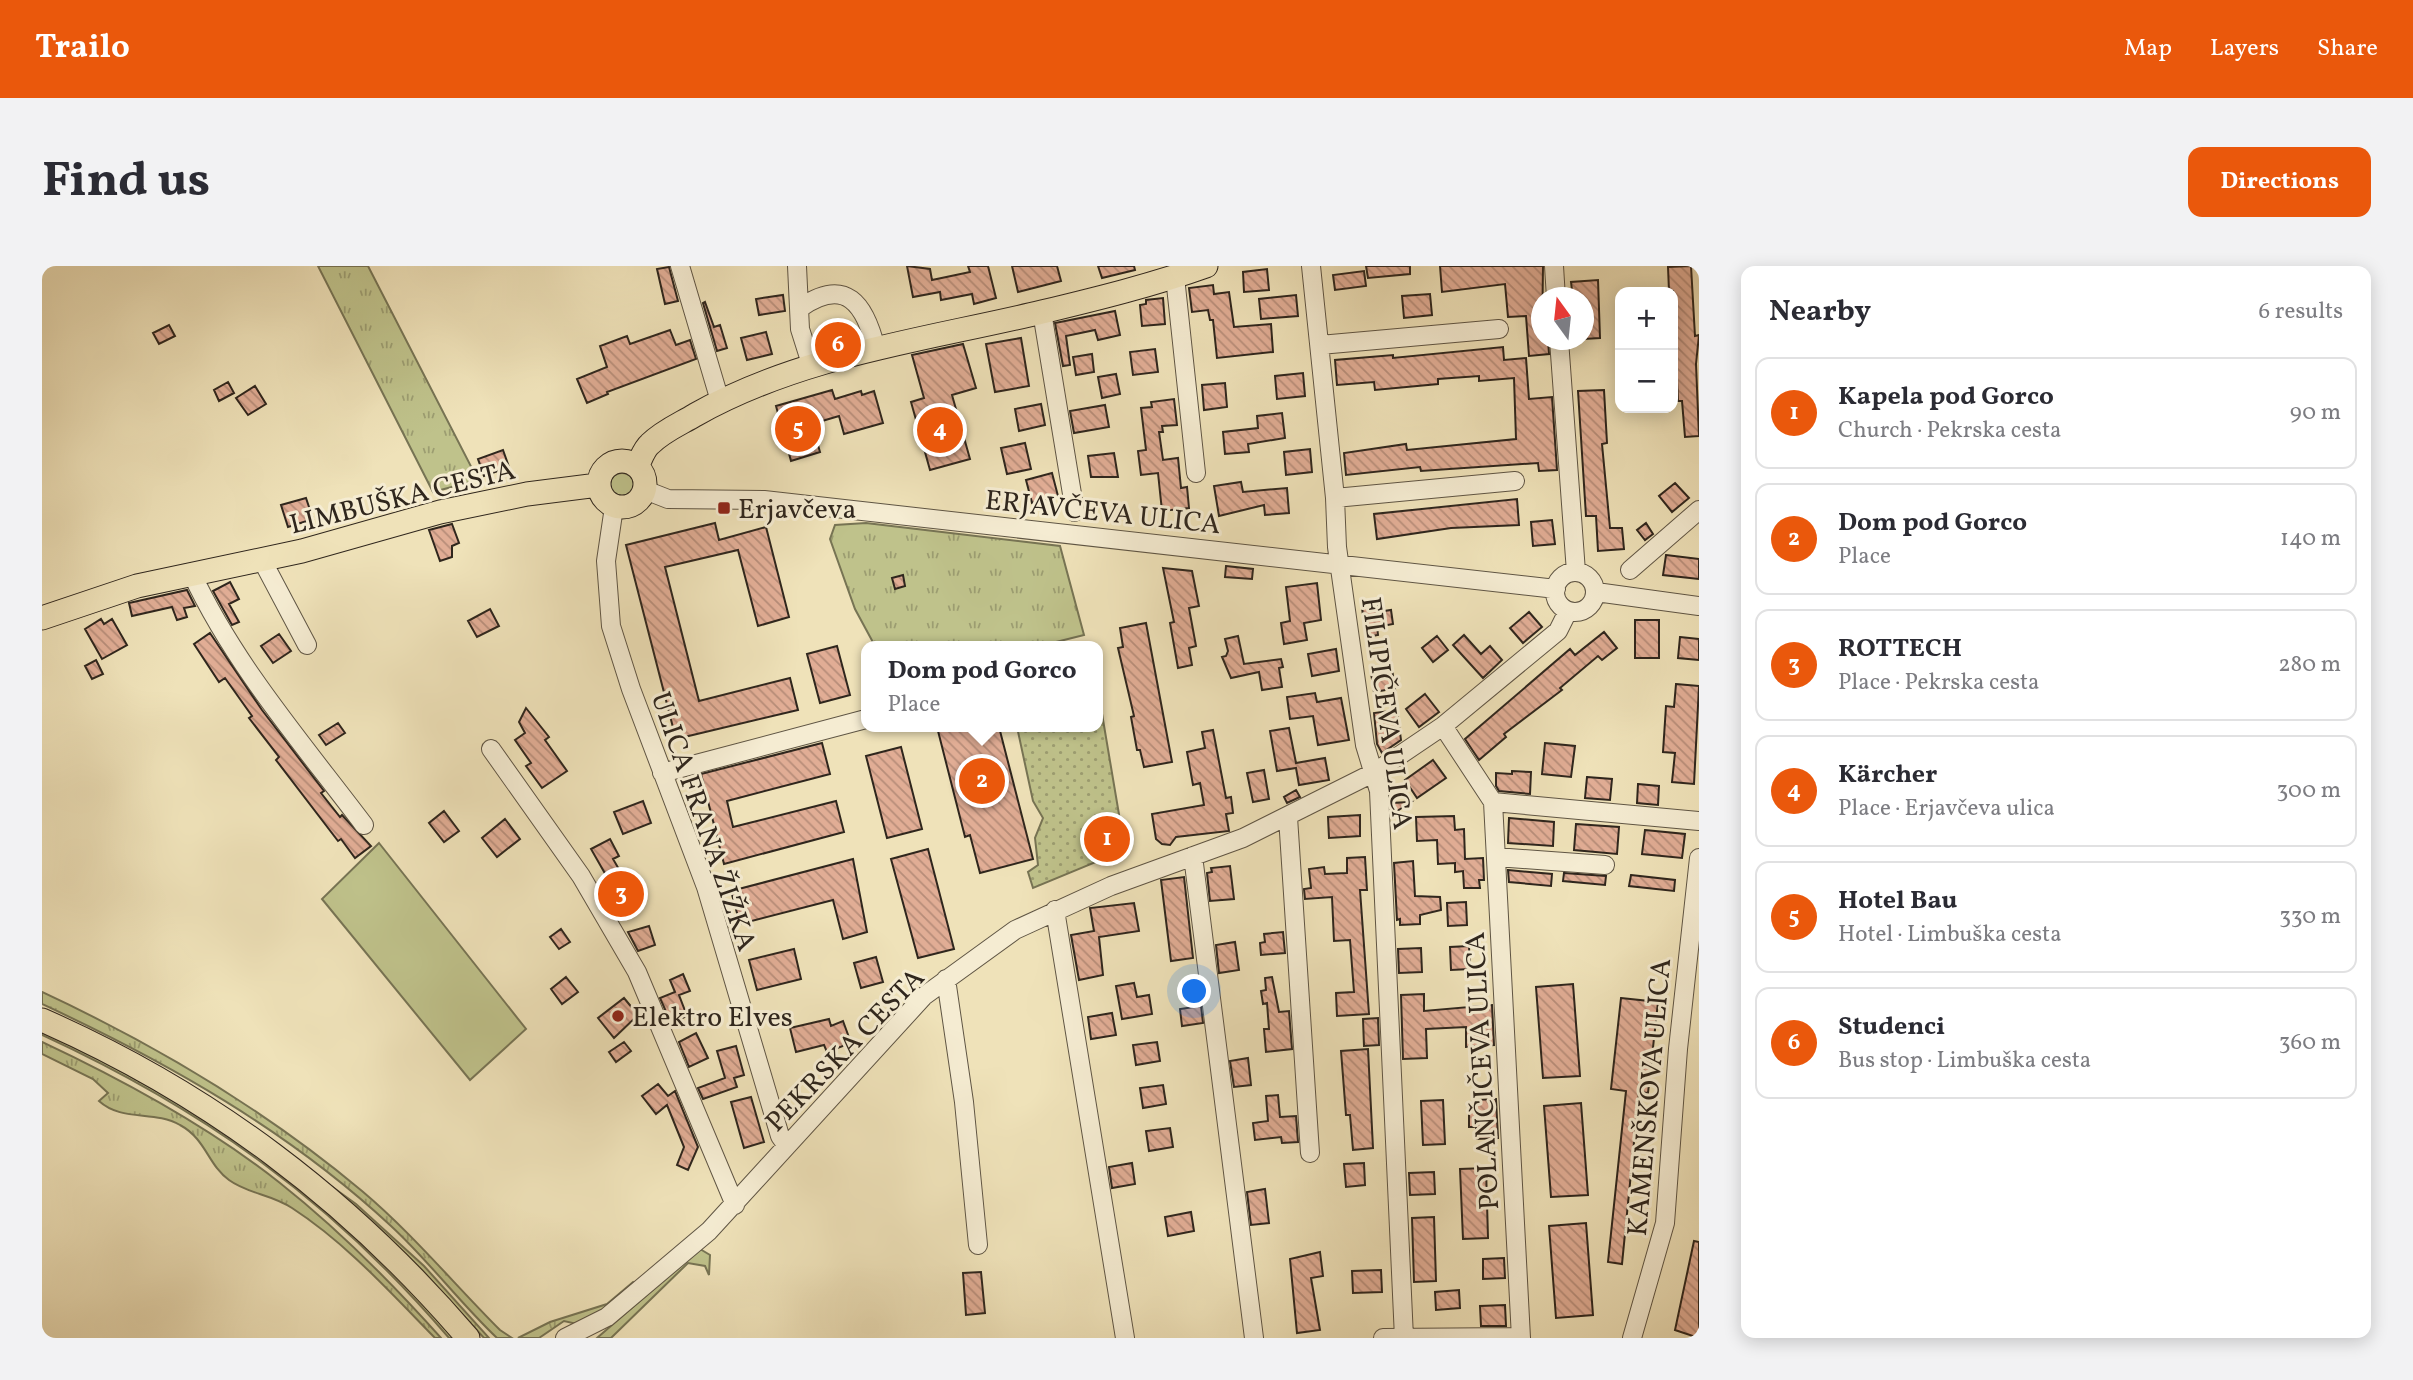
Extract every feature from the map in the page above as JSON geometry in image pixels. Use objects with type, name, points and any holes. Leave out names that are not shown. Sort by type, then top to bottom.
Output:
[{"type":"main road","points":[[637,466],[648,446],[663,433],[720,401],[812,367],[876,349],[1042,312],[1175,277],[1206,266]]},
{"type":"main road","points":[[623,461],[637,466],[643,473],[645,490],[633,505],[614,507],[606,502],[598,485],[599,477],[609,465],[623,461]]},
{"type":"main road","name":"LIMBUŠKA CESTA","points":[[42,618],[116,591],[262,561],[477,503],[598,485]]},
{"type":"main road","points":[[42,1020],[150,1073],[270,1149],[373,1238],[421,1285],[468,1338]]},
{"type":"street","points":[[680,266],[720,401]]},
{"type":"street","points":[[797,266],[800,328],[812,367]]},
{"type":"street","name":"FILIPIČEVA ULICA","points":[[1311,266],[1335,498],[1337,547],[1365,745],[1379,791],[1389,1057],[1404,1337]]},
{"type":"street","points":[[1554,266],[1555,287]]},
{"type":"street","points":[[1175,277],[1196,473]]},
{"type":"street","points":[[800,307],[819,295],[844,293],[857,302],[873,334],[876,349]]},
{"type":"street","points":[[1042,312],[1076,512]]},
{"type":"street","points":[[1320,345],[1499,329]]},
{"type":"street","points":[[1560,350],[1576,572]]},
{"type":"street","points":[[1335,498],[1516,481]]},
{"type":"street","name":"ERJAVČEVA ULICA","points":[[645,490],[668,499],[764,499],[1556,589]]},
{"type":"street","name":"ULICA FRANA ŽIŽKA","points":[[614,507],[606,561],[611,626],[662,773],[706,887],[780,1136],[787,1146]]},
{"type":"street","points":[[1630,570],[1699,510]]},
{"type":"street","name":"LIMBUŠKA CESTA","points":[[262,561],[307,645]]},
{"type":"street","points":[[1576,572],[1590,578],[1596,592],[1586,610],[1568,611],[1559,603],[1556,589],[1564,576],[1576,572]]},
{"type":"street","points":[[192,574],[217,623],[250,675],[363,825]]},
{"type":"street","points":[[1596,592],[1699,606]]},
{"type":"street","name":"PEKRSKA CESTA","points":[[565,1338],[584,1333],[607,1317],[701,1239],[924,996],[946,979],[1014,930],[1055,910],[1288,817],[1375,772],[1443,726],[1558,631],[1568,611]]},
{"type":"street","points":[[662,773],[861,720]]},
{"type":"street","points":[[1443,726],[1493,802],[1699,821]]},
{"type":"street","points":[[491,749],[581,876],[637,972],[735,1205]]},
{"type":"street","name":"POLANČIČEVA ULICA","points":[[1493,802],[1521,1337]]},
{"type":"street","points":[[1288,817],[1310,1153]]},
{"type":"street","points":[[1193,856],[1254,1338]]},
{"type":"street","points":[[1496,857],[1605,865]]},
{"type":"street","name":"KAMENŠKOVA ULICA","points":[[1632,1338],[1665,1223],[1678,1049],[1699,858]]},
{"type":"street","points":[[1055,910],[1125,1338]]},
{"type":"street","points":[[946,979],[964,1102],[978,1245]]},
{"type":"street","points":[[1383,1338],[1521,1337]]},
{"type":"green space","points":[[318,266],[368,266],[478,480],[433,492]]},
{"type":"green space","points":[[622,473],[631,477],[635,486],[631,495],[622,499],[613,495],[609,486],[613,477]]},
{"type":"green space","points":[[866,523],[1060,546],[1084,635],[1060,641],[872,641],[855,609],[830,539],[835,525]]},
{"type":"green space","points":[[1103,720],[1125,850],[1033,888],[1028,872],[1038,865],[1035,838],[1043,818],[1033,801],[1018,732],[1103,732]]},
{"type":"green space","points":[[379,843],[526,1029],[470,1080],[322,899]]},
{"type":"green space","points":[[42,992],[168,1057],[287,1133],[380,1207],[500,1330],[512,1338],[497,1338],[391,1226],[311,1159],[269,1129],[180,1075],[42,1004]]},
{"type":"green space","points":[[42,1031],[139,1078],[286,1173],[410,1287],[454,1338],[449,1338],[359,1243],[263,1163],[158,1095],[42,1035]]},
{"type":"green space","points":[[42,1042],[165,1106],[253,1162],[344,1238],[441,1338],[435,1338],[367,1269],[312,1222],[284,1203],[229,1180],[216,1167],[196,1137],[180,1125],[160,1118],[118,1112],[99,1101],[108,1093],[93,1079],[42,1054]]},
{"type":"green space","points":[[213,1101],[356,1204],[424,1266],[489,1338],[484,1338],[422,1270],[355,1207]]},
{"type":"green space","points":[[700,1249],[710,1255],[709,1275],[705,1266],[688,1263],[611,1338],[597,1338]]},
{"type":"green space","points":[[633,1282],[637,1286],[623,1298],[577,1324],[564,1321],[539,1338],[518,1338],[550,1322],[607,1304]]},
{"type":"building","points":[[907,266],[930,269],[932,280],[970,272],[968,266],[988,266],[996,298],[974,304],[972,294],[941,300],[940,292],[913,297]]},
{"type":"building","points":[[1012,266],[1057,266],[1061,281],[1018,292]]},
{"type":"building","points":[[1098,266],[1134,266],[1135,270],[1102,278]]},
{"type":"building","points":[[1366,266],[1410,266],[1410,274],[1368,278]]},
{"type":"building","points":[[1440,266],[1543,266],[1543,287],[1531,287],[1531,350],[1549,350],[1549,354],[1529,356],[1526,316],[1508,317],[1505,284],[1442,292]]},
{"type":"building","points":[[1691,266],[1695,336],[1699,335],[1696,364],[1699,436],[1685,437],[1682,401],[1678,401],[1678,287],[1669,287],[1668,267]]},
{"type":"building","points":[[669,267],[678,301],[665,304],[657,269]]},
{"type":"building","points":[[1267,269],[1269,290],[1244,292],[1243,272]]},
{"type":"building","points":[[1364,271],[1366,286],[1335,290],[1333,275]]},
{"type":"building","points":[[1598,280],[1600,338],[1594,338],[1594,287],[1572,287],[1571,282]]},
{"type":"building","points":[[1213,285],[1214,294],[1229,292],[1234,327],[1271,324],[1273,352],[1217,358],[1213,320],[1210,320],[1208,310],[1192,312],[1189,288]]},
{"type":"building","points":[[1430,294],[1432,315],[1404,318],[1402,296]]},
{"type":"building","points":[[783,295],[785,311],[759,315],[756,299]]},
{"type":"building","points":[[1296,295],[1298,316],[1261,319],[1259,299]]},
{"type":"building","points":[[1163,298],[1165,324],[1142,326],[1140,305],[1146,304],[1146,300]]},
{"type":"building","points":[[705,302],[714,327],[720,325],[727,348],[717,351],[703,303]]},
{"type":"building","points":[[1115,311],[1120,335],[1098,340],[1095,330],[1066,336],[1070,365],[1063,366],[1055,323]]},
{"type":"building","points":[[169,325],[175,336],[159,344],[153,333]]},
{"type":"building","points":[[670,330],[676,345],[690,340],[696,359],[607,392],[608,394],[587,403],[577,379],[607,367],[600,346],[627,336],[630,344]]},
{"type":"building","points":[[766,332],[772,354],[747,360],[741,338]]},
{"type":"building","points":[[1021,338],[1029,386],[995,392],[986,344]]},
{"type":"building","points":[[963,344],[976,388],[952,395],[970,459],[930,470],[911,402],[924,398],[912,355]]},
{"type":"building","points":[[1503,347],[1504,360],[1526,358],[1529,399],[1552,397],[1557,470],[1539,471],[1538,463],[1421,471],[1420,467],[1346,475],[1344,453],[1406,444],[1407,450],[1516,439],[1514,378],[1479,381],[1479,376],[1438,379],[1438,384],[1375,390],[1374,382],[1337,385],[1335,360],[1393,355],[1393,358]]},
{"type":"building","points":[[1155,349],[1158,372],[1133,375],[1130,352]]},
{"type":"building","points":[[1092,354],[1094,372],[1076,375],[1073,357]]},
{"type":"building","points":[[1303,373],[1305,396],[1277,399],[1275,376]]},
{"type":"building","points":[[1116,374],[1120,394],[1102,398],[1098,377]]},
{"type":"building","points":[[228,382],[234,393],[219,401],[214,390]]},
{"type":"building","points":[[1225,383],[1227,407],[1204,410],[1202,385]]},
{"type":"building","points":[[255,386],[266,404],[248,415],[236,398]]},
{"type":"building","points":[[832,390],[835,399],[861,391],[862,395],[874,391],[883,423],[844,434],[839,416],[812,424],[820,452],[791,461],[776,406]]},
{"type":"building","points":[[1604,390],[1607,443],[1602,444],[1610,528],[1622,528],[1624,549],[1598,551],[1596,516],[1586,516],[1578,391]]},
{"type":"building","points":[[1174,399],[1177,425],[1162,426],[1163,432],[1159,432],[1163,460],[1178,458],[1181,488],[1187,487],[1189,508],[1162,511],[1158,473],[1141,475],[1138,451],[1146,450],[1141,408],[1152,407],[1151,402]]},
{"type":"building","points":[[1041,404],[1045,425],[1019,431],[1015,409]]},
{"type":"building","points":[[1105,405],[1109,427],[1074,433],[1070,411]]},
{"type":"building","points":[[1282,413],[1285,438],[1248,444],[1249,452],[1225,454],[1223,432],[1258,428],[1257,416]]},
{"type":"building","points":[[1025,443],[1031,469],[1007,474],[1001,448]]},
{"type":"building","points":[[1310,449],[1312,472],[1286,475],[1284,452]]},
{"type":"building","points":[[503,450],[509,467],[484,476],[478,459]]},
{"type":"building","points":[[1114,453],[1118,477],[1091,477],[1088,456]]},
{"type":"building","points":[[1052,473],[1058,496],[1032,503],[1026,480]]},
{"type":"building","points":[[1241,482],[1243,492],[1287,488],[1289,513],[1265,515],[1264,505],[1219,516],[1214,486]]},
{"type":"building","points":[[1675,483],[1689,498],[1672,512],[1659,496]]},
{"type":"building","points":[[306,498],[313,519],[288,527],[281,505]]},
{"type":"building","points":[[1517,499],[1519,525],[1451,528],[1377,539],[1374,514]]},
{"type":"building","points":[[1552,520],[1555,544],[1533,546],[1531,522]]},
{"type":"building","points":[[715,523],[719,540],[766,527],[789,617],[758,626],[738,550],[665,567],[699,701],[790,678],[798,710],[676,739],[626,545]]},
{"type":"building","points":[[1646,523],[1653,534],[1645,540],[1637,530]]},
{"type":"building","points":[[452,524],[459,543],[452,546],[452,557],[440,561],[429,530]]},
{"type":"building","points":[[1666,555],[1699,559],[1699,579],[1663,575]]},
{"type":"building","points":[[1226,566],[1253,569],[1252,579],[1225,577]]},
{"type":"building","points":[[1163,568],[1192,571],[1199,606],[1189,608],[1196,646],[1189,648],[1192,665],[1178,668],[1170,623],[1174,622]]},
{"type":"building","points":[[903,575],[905,586],[895,589],[892,578]]},
{"type":"building","points":[[230,582],[239,599],[229,604],[239,622],[232,625],[213,591]]},
{"type":"building","points":[[1317,583],[1321,620],[1304,623],[1307,640],[1284,644],[1281,623],[1290,621],[1286,587]]},
{"type":"building","points":[[187,590],[195,606],[184,608],[187,617],[177,620],[172,607],[132,616],[129,603]]},
{"type":"building","points":[[1383,605],[1384,611],[1391,610],[1393,624],[1377,627],[1378,635],[1366,637],[1362,608]]},
{"type":"building","points":[[490,609],[499,626],[477,637],[468,621]]},
{"type":"building","points":[[1529,612],[1542,627],[1523,643],[1510,628]]},
{"type":"building","points":[[101,619],[104,624],[112,619],[127,645],[102,659],[85,629]]},
{"type":"building","points":[[1635,620],[1659,620],[1659,658],[1635,658]]},
{"type":"building","points":[[1146,623],[1172,762],[1144,767],[1140,750],[1137,750],[1131,717],[1134,716],[1118,648],[1123,647],[1120,628]]},
{"type":"building","points":[[1604,632],[1617,648],[1602,660],[1598,656],[1560,688],[1562,690],[1504,734],[1506,737],[1479,760],[1465,739],[1570,649],[1575,655]]},
{"type":"building","points":[[210,633],[262,710],[324,791],[321,793],[340,817],[342,815],[371,846],[355,858],[341,839],[338,841],[276,760],[279,757],[249,718],[252,716],[225,678],[219,682],[194,644]]},
{"type":"building","points":[[279,634],[291,651],[273,663],[261,646]]},
{"type":"building","points":[[1464,635],[1481,654],[1490,646],[1502,660],[1483,678],[1453,645]]},
{"type":"building","points":[[1238,636],[1244,664],[1281,659],[1283,667],[1279,668],[1282,687],[1262,690],[1259,672],[1231,678],[1222,657],[1226,656],[1228,651],[1225,639]]},
{"type":"building","points":[[1437,636],[1448,650],[1433,662],[1422,648]]},
{"type":"building","points":[[1680,637],[1699,639],[1699,660],[1678,658]]},
{"type":"building","points":[[837,646],[850,695],[820,703],[807,654]]},
{"type":"building","points":[[1336,649],[1339,671],[1312,676],[1308,654]]},
{"type":"building","points":[[96,660],[103,674],[92,679],[85,666]]},
{"type":"building","points":[[1392,669],[1396,696],[1391,689],[1374,692],[1371,673]]},
{"type":"building","points":[[1676,684],[1699,686],[1694,784],[1672,782],[1675,753],[1663,752],[1666,706],[1674,707]]},
{"type":"building","points":[[1315,693],[1317,702],[1341,698],[1349,740],[1318,745],[1313,716],[1290,719],[1287,697]]},
{"type":"building","points":[[1425,694],[1439,712],[1419,727],[1406,709]]},
{"type":"building","points":[[526,708],[549,737],[545,740],[567,771],[542,788],[526,766],[531,763],[515,740],[525,733],[519,722]]},
{"type":"building","points":[[1397,710],[1401,740],[1382,753],[1377,744],[1374,713]]},
{"type":"building","points":[[338,723],[345,733],[326,745],[319,735]]},
{"type":"building","points":[[1289,728],[1296,763],[1325,758],[1329,780],[1299,785],[1296,768],[1277,771],[1270,731]]},
{"type":"building","points":[[1213,730],[1226,798],[1231,797],[1233,813],[1226,814],[1229,831],[1176,837],[1170,845],[1162,844],[1156,839],[1152,814],[1204,805],[1200,783],[1193,785],[1187,752],[1205,748],[1202,732]]},
{"type":"building","points":[[938,732],[1000,732],[1033,859],[980,873],[970,835],[965,837]]},
{"type":"building","points":[[822,743],[830,774],[727,801],[733,827],[836,801],[844,832],[724,864],[701,774]]},
{"type":"building","points":[[1545,743],[1575,746],[1571,777],[1542,774]]},
{"type":"building","points":[[901,747],[922,829],[887,838],[866,756]]},
{"type":"building","points":[[1433,760],[1446,778],[1417,798],[1405,780]]},
{"type":"building","points":[[1264,770],[1269,799],[1253,802],[1247,773]]},
{"type":"building","points":[[1512,771],[1531,772],[1530,794],[1499,791],[1496,786],[1496,773],[1512,774]]},
{"type":"building","points":[[1587,777],[1612,779],[1610,800],[1585,798]]},
{"type":"building","points":[[1638,784],[1659,786],[1658,805],[1637,803]]},
{"type":"building","points":[[1296,790],[1300,797],[1287,803],[1284,797]]},
{"type":"building","points":[[643,801],[651,823],[623,834],[614,812]]},
{"type":"building","points":[[1411,802],[1391,815],[1391,803]]},
{"type":"building","points":[[444,811],[459,831],[444,842],[429,823]]},
{"type":"building","points":[[1360,815],[1360,836],[1329,838],[1328,817]]},
{"type":"building","points":[[1454,816],[1455,830],[1464,829],[1465,859],[1483,858],[1484,880],[1479,880],[1480,888],[1464,888],[1463,871],[1455,872],[1455,863],[1438,864],[1437,840],[1417,841],[1416,817]]},
{"type":"building","points":[[1509,818],[1554,822],[1553,846],[1508,843]]},
{"type":"building","points":[[505,819],[520,839],[497,857],[482,838]]},
{"type":"building","points":[[1576,824],[1619,827],[1617,854],[1574,850]]},
{"type":"building","points":[[1645,830],[1685,834],[1682,858],[1642,854]]},
{"type":"building","points":[[1115,831],[1118,843],[1099,848],[1096,835]]},
{"type":"building","points":[[610,839],[619,856],[613,859],[635,897],[616,908],[600,882],[607,877],[591,849]]},
{"type":"building","points":[[928,849],[954,949],[918,958],[891,859]]},
{"type":"building","points":[[1365,857],[1367,890],[1360,890],[1369,1014],[1337,1016],[1336,993],[1354,992],[1350,940],[1334,941],[1332,897],[1305,899],[1304,889],[1311,888],[1309,869],[1324,867],[1325,874],[1347,873],[1347,858]]},
{"type":"building","points":[[853,859],[867,932],[843,939],[833,900],[740,924],[731,891]]},
{"type":"building","points":[[1413,861],[1415,896],[1440,897],[1441,910],[1420,915],[1420,924],[1400,925],[1400,919],[1397,920],[1394,863]]},
{"type":"building","points":[[1230,866],[1234,899],[1210,901],[1207,873],[1212,872],[1211,868]]},
{"type":"building","points":[[1508,870],[1552,874],[1551,886],[1509,882]]},
{"type":"building","points":[[1564,873],[1606,876],[1605,885],[1563,881]]},
{"type":"building","points":[[1631,875],[1675,880],[1674,891],[1629,886]]},
{"type":"building","points":[[1184,877],[1193,958],[1171,961],[1161,880]]},
{"type":"building","points":[[1466,902],[1467,925],[1448,926],[1447,903]]},
{"type":"building","points":[[1134,903],[1139,931],[1099,937],[1103,975],[1079,980],[1071,935],[1094,931],[1090,908]]},
{"type":"building","points":[[649,926],[655,945],[638,951],[628,932]]},
{"type":"building","points":[[561,929],[570,942],[559,949],[550,937]]},
{"type":"building","points":[[1283,932],[1285,953],[1261,955],[1260,943],[1265,942],[1264,934]]},
{"type":"building","points":[[1235,942],[1239,970],[1219,973],[1216,945]]},
{"type":"building","points":[[1469,946],[1470,969],[1451,970],[1450,947]]},
{"type":"building","points":[[1421,948],[1422,972],[1399,973],[1398,949]]},
{"type":"building","points":[[794,949],[801,979],[757,990],[749,960]]},
{"type":"building","points":[[876,957],[883,982],[861,988],[854,963]]},
{"type":"building","points":[[683,974],[690,991],[679,995],[687,1016],[671,1023],[660,998],[675,992],[670,980]]},
{"type":"building","points":[[566,977],[578,992],[562,1004],[551,989]]},
{"type":"building","points":[[1272,977],[1279,1012],[1289,1011],[1292,1049],[1266,1052],[1264,1029],[1269,1029],[1267,1003],[1263,1004],[1261,991],[1266,990],[1265,978]]},
{"type":"building","points":[[1134,983],[1137,997],[1149,995],[1152,1014],[1122,1019],[1116,986]]},
{"type":"building","points":[[1573,984],[1580,1076],[1543,1078],[1536,987]]},
{"type":"building","points":[[1424,994],[1424,1011],[1492,1005],[1494,1045],[1466,1047],[1466,1027],[1426,1029],[1427,1058],[1403,1059],[1401,995]]},
{"type":"building","name":"Elektro Elves","points":[[624,998],[638,1015],[614,1038],[598,1018]]},
{"type":"building","points":[[1621,998],[1658,1002],[1648,1093],[1639,1092],[1622,1264],[1608,1262],[1626,1091],[1611,1089]]},
{"type":"building","points":[[1201,1006],[1203,1023],[1182,1026],[1180,1009]]},
{"type":"building","points":[[1112,1013],[1116,1035],[1091,1039],[1088,1017]]},
{"type":"building","points":[[1378,1018],[1379,1045],[1364,1046],[1363,1019]]},
{"type":"building","points":[[829,1019],[831,1026],[843,1021],[851,1043],[827,1052],[824,1045],[796,1052],[790,1028]]},
{"type":"building","points":[[696,1033],[708,1058],[689,1067],[679,1042]]},
{"type":"building","points":[[624,1042],[631,1051],[616,1062],[609,1052]]},
{"type":"building","points":[[1157,1042],[1160,1061],[1136,1065],[1133,1045]]},
{"type":"building","points":[[736,1046],[744,1075],[734,1078],[737,1087],[703,1099],[698,1088],[725,1078],[717,1051]]},
{"type":"building","points":[[1368,1049],[1373,1148],[1353,1150],[1350,1115],[1346,1115],[1341,1051]]},
{"type":"building","points":[[1248,1058],[1251,1085],[1234,1087],[1230,1061]]},
{"type":"building","points":[[658,1084],[668,1096],[675,1091],[698,1147],[688,1170],[677,1165],[684,1147],[667,1105],[656,1114],[642,1096]]},
{"type":"building","points":[[1163,1085],[1166,1104],[1143,1108],[1140,1088]]},
{"type":"building","points":[[1278,1095],[1280,1117],[1296,1116],[1298,1142],[1282,1143],[1281,1137],[1255,1140],[1253,1123],[1268,1121],[1266,1096]]},
{"type":"building","points":[[751,1097],[764,1142],[744,1148],[731,1102]]},
{"type":"building","points":[[1496,1099],[1498,1138],[1476,1139],[1476,1127],[1469,1127],[1469,1112],[1475,1112],[1474,1100]]},
{"type":"building","points":[[1443,1100],[1445,1144],[1423,1145],[1421,1101]]},
{"type":"building","points":[[1581,1103],[1588,1195],[1551,1197],[1544,1106]]},
{"type":"building","points":[[1170,1128],[1173,1147],[1149,1151],[1146,1131]]},
{"type":"building","points":[[1132,1163],[1135,1184],[1112,1188],[1109,1167]]},
{"type":"building","points":[[1364,1163],[1365,1185],[1346,1187],[1344,1164]]},
{"type":"building","points":[[1486,1168],[1488,1238],[1463,1239],[1460,1169]]},
{"type":"building","points":[[1434,1172],[1435,1194],[1410,1195],[1409,1173]]},
{"type":"building","points":[[1265,1189],[1269,1223],[1251,1225],[1247,1192]]},
{"type":"building","points":[[1191,1212],[1194,1231],[1168,1236],[1165,1217]]},
{"type":"building","points":[[1434,1217],[1436,1281],[1414,1282],[1412,1218]]},
{"type":"building","points":[[1586,1223],[1593,1315],[1556,1318],[1549,1226]]},
{"type":"building","points":[[1694,1241],[1699,1242],[1699,1338],[1675,1330]]},
{"type":"building","points":[[1320,1252],[1323,1276],[1311,1278],[1320,1330],[1297,1333],[1290,1259]]},
{"type":"building","points":[[1504,1258],[1505,1278],[1483,1279],[1483,1259]]},
{"type":"building","points":[[1381,1270],[1382,1292],[1353,1293],[1352,1271]]},
{"type":"building","points":[[981,1272],[985,1313],[966,1315],[963,1273]]},
{"type":"building","points":[[1459,1290],[1460,1308],[1436,1310],[1435,1292]]},
{"type":"building","points":[[1505,1305],[1506,1326],[1481,1326],[1480,1306]]},
{"type":"place","name":"Studenci","points":[[838,345]]},
{"type":"place","name":"Hotel Bau","points":[[798,429]]},
{"type":"place","name":"Kärcher","points":[[940,430]]},
{"type":"place","name":"Erjavčeva","points":[[724,508]]},
{"type":"place","name":"Dom pod Gorco","points":[[982,781]]},
{"type":"place","name":"Kapela pod Gorco","points":[[1107,839]]},
{"type":"place","name":"ROTTECH","points":[[621,894]]},
{"type":"place","name":"Elektro Elves","points":[[618,1016]]}]
